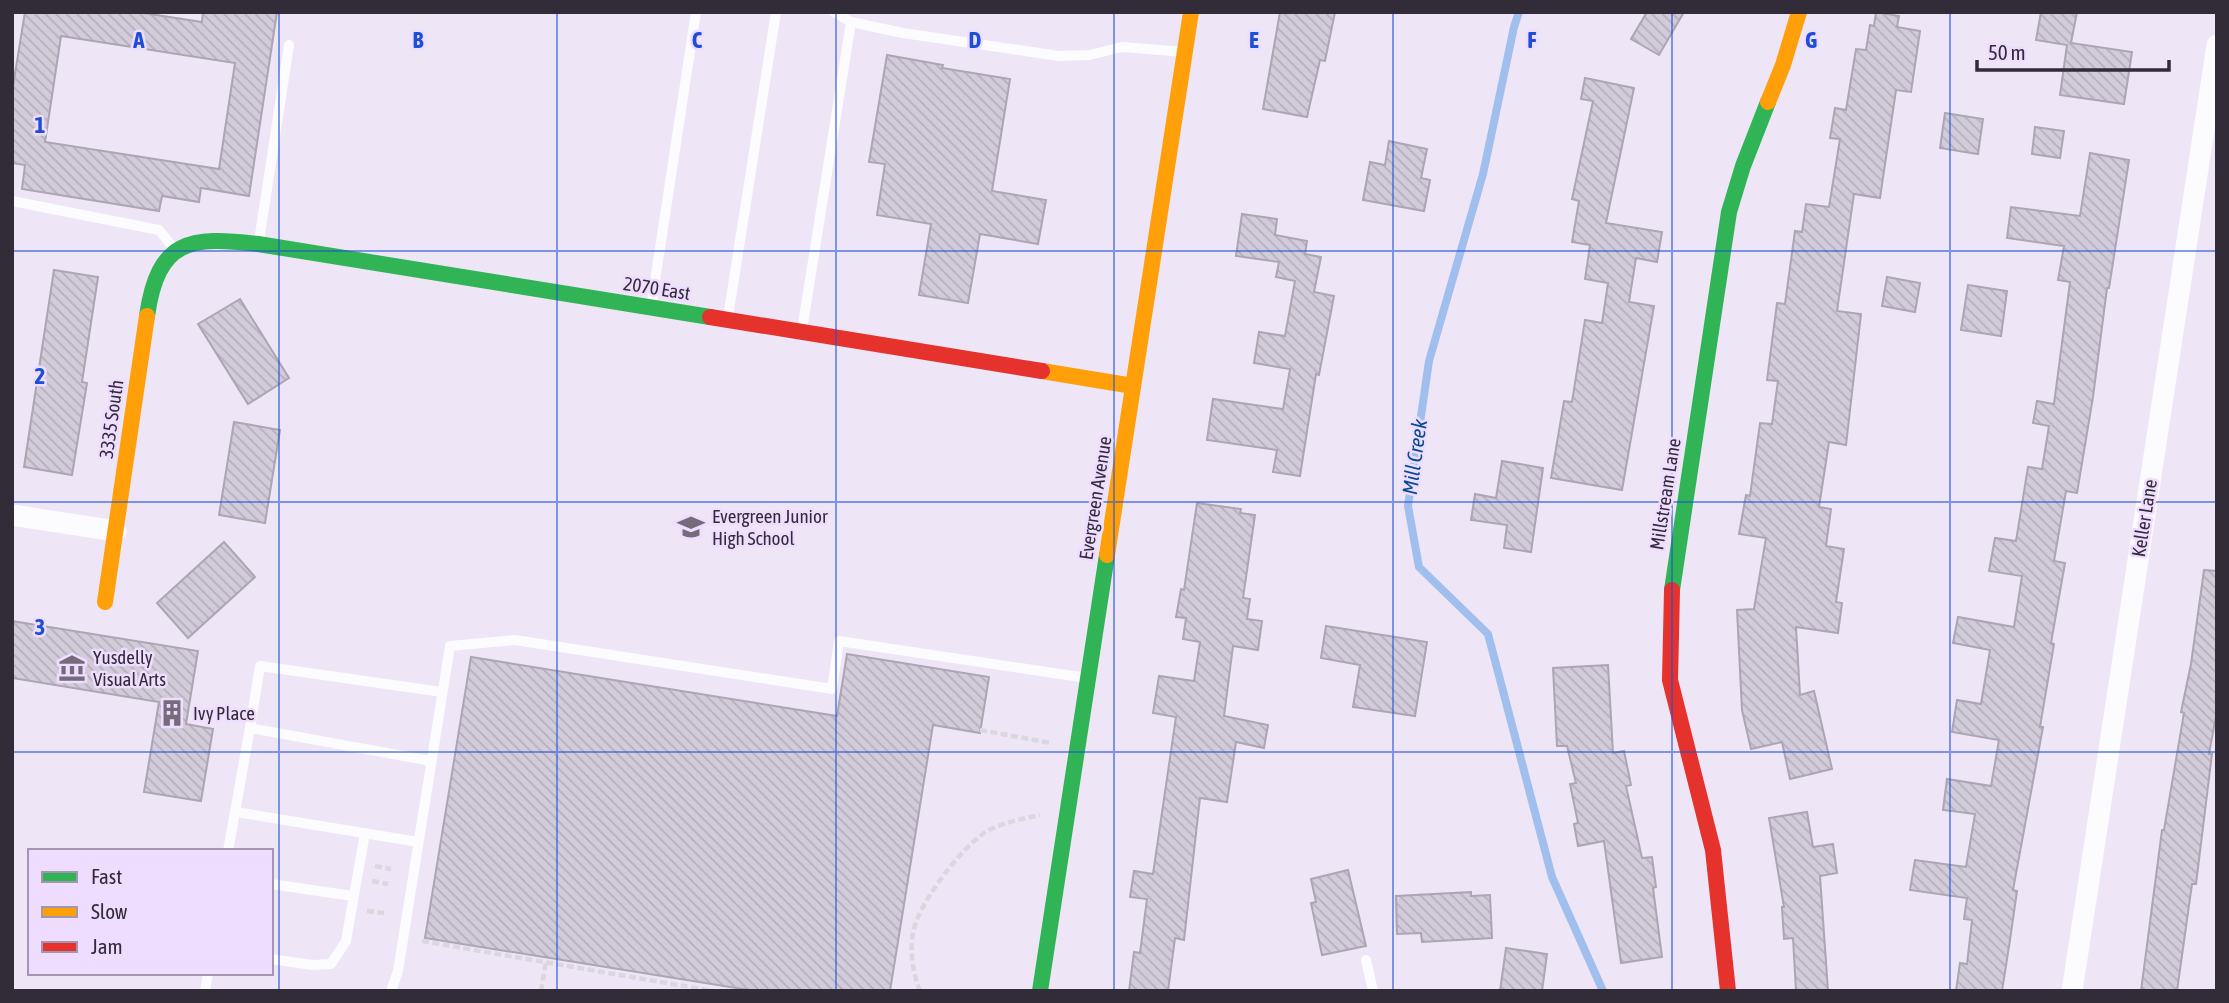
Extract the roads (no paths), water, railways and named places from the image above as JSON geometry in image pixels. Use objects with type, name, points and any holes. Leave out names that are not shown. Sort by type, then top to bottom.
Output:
[{"type":"street","name":"Evergreen Avenue","points":[[1040,991],[1191,12]]},
{"type":"street","name":"Millstream Lane","points":[[1728,991],[1713,850],[1670,680],[1671,597],[1730,212],[1743,166],[1783,65],[1799,12]]},
{"type":"street","name":"Keller Lane","points":[[2072,991],[2217,45]]},
{"type":"street","name":"2070 East","points":[[175,250],[193,241],[219,239],[258,244],[1133,386]]},
{"type":"street","name":"3335 South","points":[[105,602],[150,293],[158,270],[175,250]]},
{"type":"street","points":[[12,515],[116,531]]},
{"type":"lane","points":[[651,308],[696,12]]},
{"type":"lane","points":[[727,320],[776,12]]},
{"type":"lane","points":[[834,12],[851,22],[903,33],[1059,57],[1090,55],[1122,47],[1185,52]]},
{"type":"lane","points":[[802,333],[851,22]]},
{"type":"lane","points":[[258,244],[289,45]]},
{"type":"lane","points":[[12,201],[159,230],[175,250]]},
{"type":"lane","points":[[391,991],[398,971],[450,646],[515,640],[832,689],[839,641],[1088,678]]},
{"type":"lane","points":[[228,849],[260,666],[442,692]]},
{"type":"lane","points":[[250,728],[431,761]]},
{"type":"lane","points":[[236,812],[418,842]]},
{"type":"lane","points":[[273,959],[312,965],[331,964],[346,941],[365,833]]},
{"type":"lane","points":[[273,884],[354,896]]},
{"type":"lane","points":[[1366,960],[1373,991]]},
{"type":"waterway","name":"Mill Creek","points":[[1519,12],[1483,174],[1429,361],[1408,506],[1419,567],[1488,634],[1552,877],[1603,991]]},
{"type":"place","name":"Evergreen Junior High School","points":[[691,527]]},
{"type":"place","name":"Yusdelly Visual Arts","points":[[72,668]]},
{"type":"place","name":"Ivy Place","points":[[172,713]]}]
